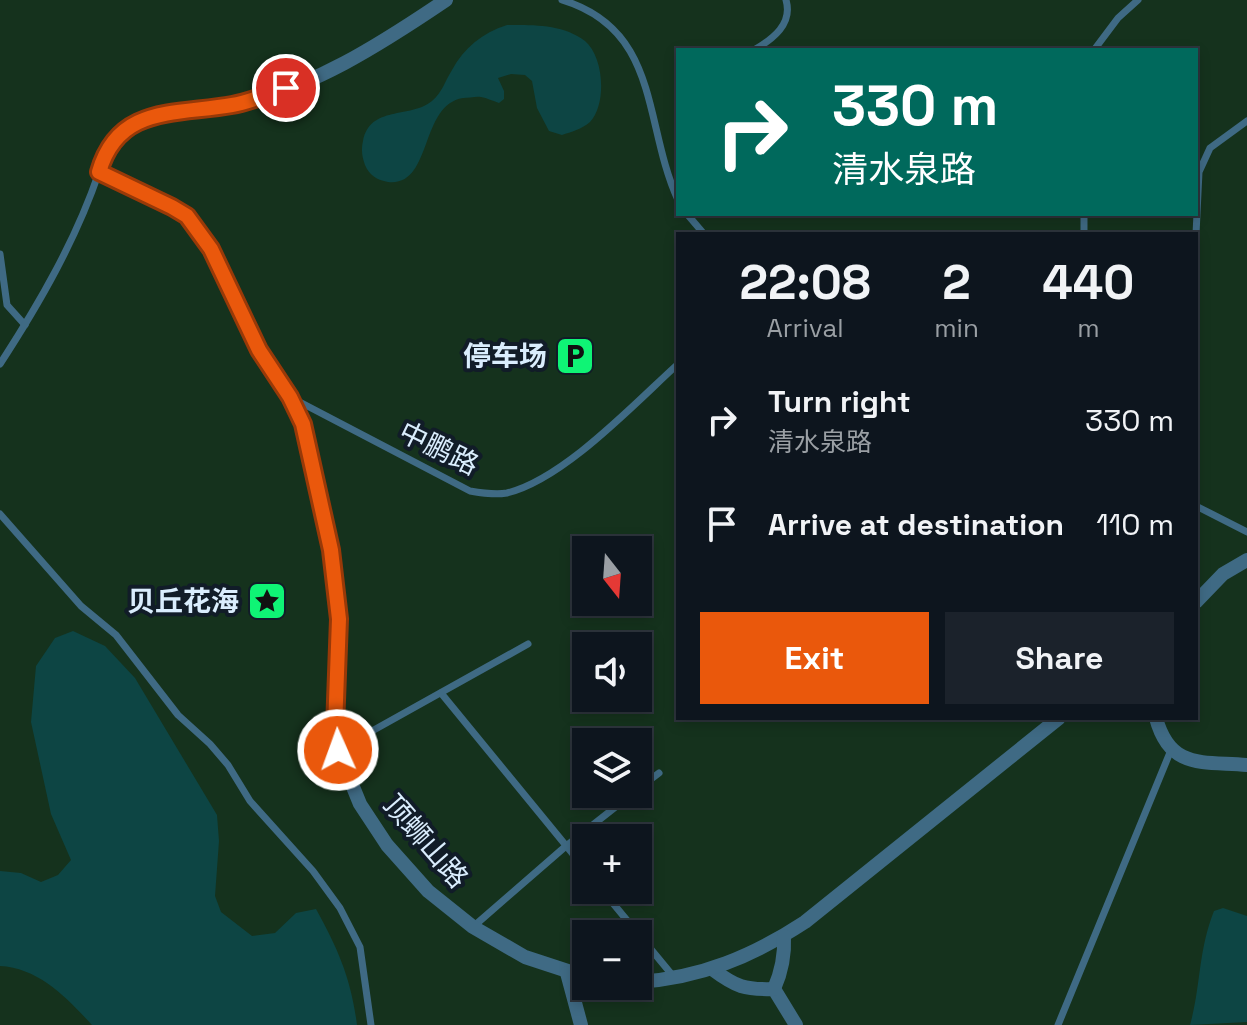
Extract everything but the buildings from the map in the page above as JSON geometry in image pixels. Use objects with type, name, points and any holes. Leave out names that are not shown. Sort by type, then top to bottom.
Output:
[{"type":"street","points":[[99,172],[112,142],[132,124],[151,116],[185,109],[233,105],[286,88],[339,66],[446,0]]},
{"type":"street","name":"顶蛳山路","points":[[99,172],[187,216],[211,249],[259,350],[290,397],[303,424],[331,550],[339,619],[335,728],[338,750],[360,804],[387,845],[428,891],[473,927],[525,957],[572,974]]},
{"type":"street","points":[[1198,600],[1223,574],[1247,560]]},
{"type":"street","points":[[652,980],[712,969],[748,956],[784,936],[1057,720]]},
{"type":"street","points":[[1157,720],[1161,736],[1171,750],[1193,762],[1247,765]]},
{"type":"street","points":[[774,989],[785,952],[784,936]]},
{"type":"street","points":[[712,969],[733,985],[750,990],[774,989]]},
{"type":"street","points":[[567,973],[581,1025]]},
{"type":"street","points":[[774,989],[796,1025]]},
{"type":"lane","points":[[562,0],[597,17],[626,43],[642,71],[665,163],[676,193]]},
{"type":"lane","points":[[757,48],[787,21],[786,0]]},
{"type":"lane","points":[[1096,48],[1118,18],[1138,0]]},
{"type":"lane","points":[[1198,193],[1199,172],[1210,148],[1247,121]]},
{"type":"lane","points":[[0,364],[25,325],[68,244],[92,195],[99,172]]},
{"type":"lane","points":[[689,216],[702,232]]},
{"type":"lane","points":[[0,254],[7,305],[25,325]]},
{"type":"lane","name":"中鹏路","points":[[290,397],[470,491],[505,493],[528,486],[560,466],[676,366]]},
{"type":"lane","points":[[1198,507],[1247,532]]},
{"type":"lane","points":[[0,514],[65,590],[116,635],[178,715],[228,765],[250,801],[313,871],[340,908],[360,947],[371,1025]]},
{"type":"lane","points":[[338,750],[528,644]]},
{"type":"lane","points":[[441,693],[572,853]]},
{"type":"lane","points":[[1058,1025],[1171,750]]},
{"type":"lane","points":[[652,778],[659,773]]},
{"type":"lane","points":[[473,927],[614,808]]},
{"type":"lane","points":[[614,904],[675,978]]},
{"type":"shaded area","points":[[0,0],[1247,0],[1247,1025],[0,1025]]},
{"type":"shaded area","points":[[507,25],[558,28],[576,35],[591,48],[599,69],[601,93],[590,122],[562,135],[549,131],[537,108],[532,81],[525,75],[511,74],[498,78],[504,91],[504,99],[499,103],[477,97],[463,98],[449,104],[439,115],[413,172],[402,180],[388,182],[371,174],[364,162],[362,147],[367,130],[374,122],[432,101],[468,48],[490,32]]},
{"type":"shaded area","points":[[73,631],[105,646],[135,678],[217,815],[219,841],[215,896],[221,912],[252,936],[275,933],[296,913],[316,909],[342,964],[357,1025],[92,1025],[40,978],[0,966],[0,871],[21,873],[41,882],[58,875],[71,860],[51,814],[31,722],[36,666],[55,638]]},
{"type":"shaded area","points":[[1223,908],[1247,916],[1247,1022],[1190,1025],[1209,926],[1214,911]]},
{"type":"place","name":"停车场","points":[[575,356]]},
{"type":"place","name":"贝丘花海","points":[[267,601]]},
{"type":"route","points":[[286,88],[233,105],[185,109],[151,116],[132,124],[112,142],[99,172],[187,216],[211,249],[259,350],[290,397],[303,424],[331,550],[339,619],[335,728],[338,750]]}]
